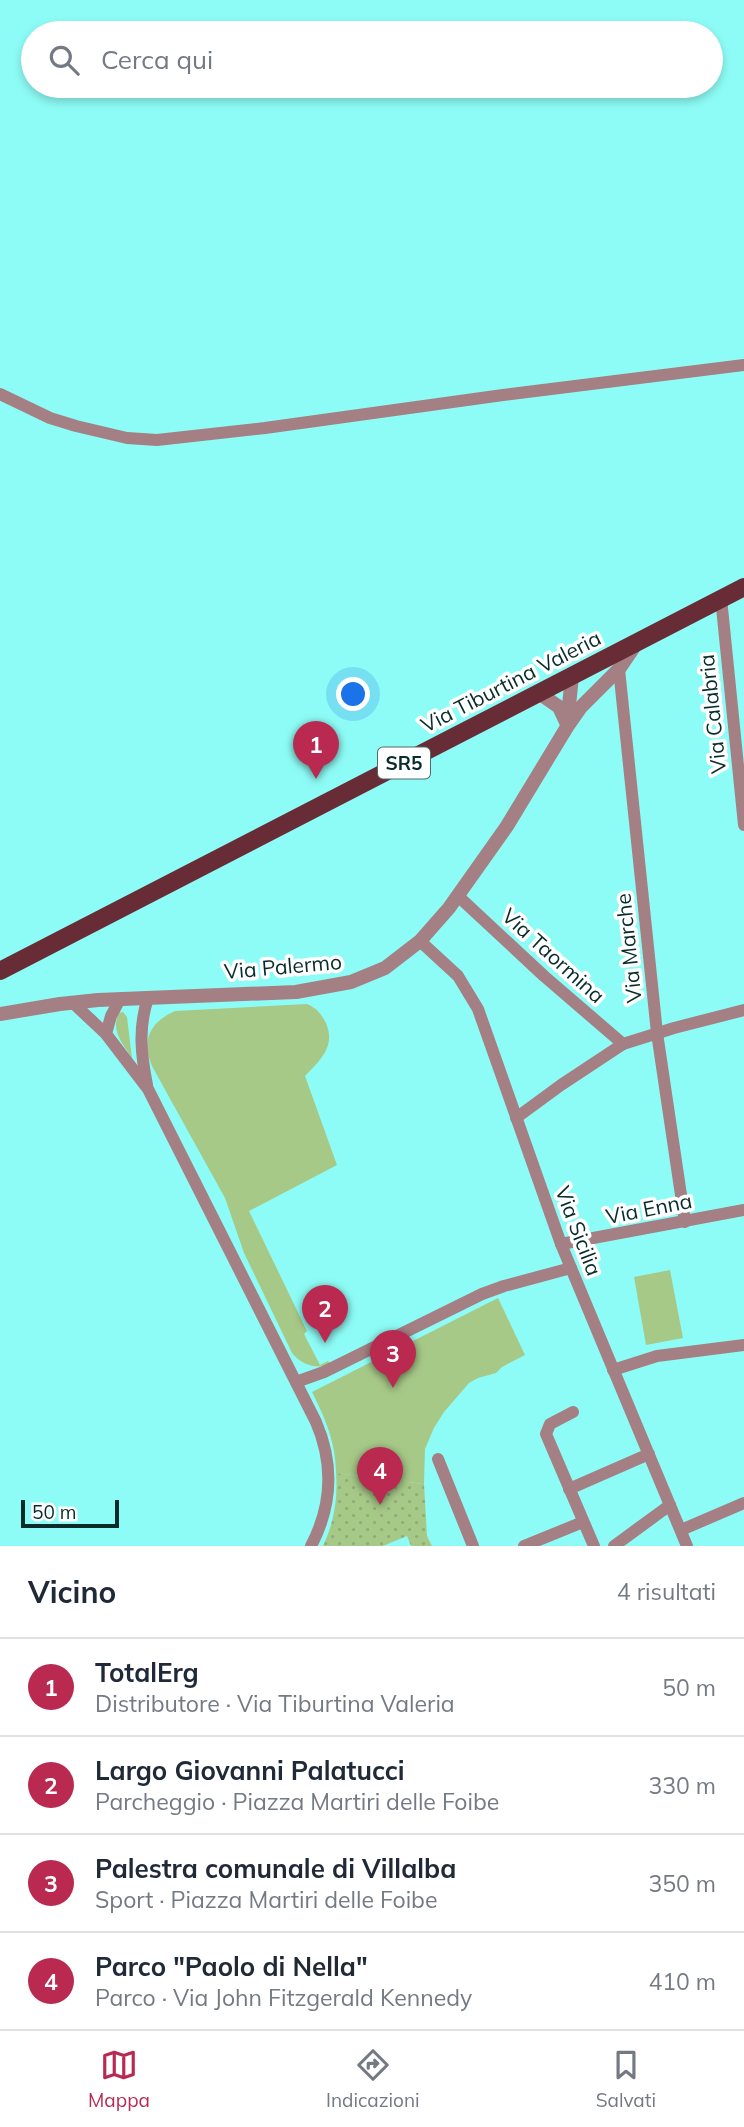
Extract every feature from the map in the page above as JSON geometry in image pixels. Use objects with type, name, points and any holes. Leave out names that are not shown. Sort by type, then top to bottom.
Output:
[{"type":"main road","name":"Via Tiburtina Valeria","points":[[0,971],[744,587]]},
{"type":"street","points":[[0,394],[34,411],[76,426],[127,438],[157,440],[238,432],[744,365]]},
{"type":"street","name":"Via Calabria","points":[[721,598],[744,825]]},
{"type":"street","name":"Via Palermo","points":[[2,1014],[72,1002],[296,992],[343,984],[385,968],[421,941],[457,896],[508,826],[581,707],[619,669],[638,640]]},
{"type":"street","name":"Via Marche","points":[[619,669],[657,1033],[685,1222]]},
{"type":"street","points":[[572,676],[581,692],[581,707]]},
{"type":"street","name":"Via Palermo","points":[[567,727],[572,676]]},
{"type":"street","points":[[539,693],[559,707],[567,727]]},
{"type":"street","name":"Via Taormina","points":[[457,896],[623,1044]]},
{"type":"street","name":"Via Sicilia","points":[[421,941],[458,976],[475,1003],[561,1244],[687,1546]]},
{"type":"street","points":[[0,998],[2,1014]]},
{"type":"street","points":[[148,998],[140,1038],[148,1089]]},
{"type":"street","points":[[106,1034],[120,999]]},
{"type":"street","points":[[72,1002],[106,1034],[148,1089],[320,1430],[329,1477],[326,1508],[311,1546]]},
{"type":"street","points":[[516,1118],[623,1044],[744,1010]]},
{"type":"street","name":"Via Enna","points":[[561,1244],[744,1210]]},
{"type":"street","points":[[296,1382],[324,1372],[482,1294],[571,1268]]},
{"type":"street","points":[[613,1370],[657,1356],[744,1345]]},
{"type":"street","points":[[573,1412],[550,1424],[545,1431],[594,1546]]},
{"type":"street","points":[[569,1489],[649,1454]]},
{"type":"street","points":[[438,1459],[473,1546]]},
{"type":"street","points":[[681,1530],[744,1503]]},
{"type":"street","points":[[614,1546],[670,1505]]},
{"type":"street","points":[[524,1546],[583,1522]]},
{"type":"green space","points":[[307,1004],[320,1014],[329,1032],[325,1052],[305,1076],[337,1165],[249,1211],[307,1331],[304,1334],[320,1365],[328,1361],[331,1365],[320,1366],[305,1363],[292,1353],[244,1253],[225,1198],[153,1068],[148,1050],[149,1034],[153,1027],[175,1011]]},
{"type":"green space","points":[[123,1012],[127,1017],[132,1058],[117,1031],[117,1019],[119,1013]]},
{"type":"green space","points":[[670,1270],[683,1338],[646,1345],[634,1277]]},
{"type":"green space","points":[[498,1298],[525,1355],[496,1373],[469,1383],[444,1412],[425,1449],[424,1484],[336,1473],[329,1431],[312,1392]]},
{"type":"green space","points":[[336,1473],[424,1484],[427,1536],[432,1546],[411,1546],[407,1536],[383,1546],[323,1546],[334,1510]]},
{"type":"place","name":"TotalErg","points":[[316,779]]},
{"type":"place","name":"Largo Giovanni Palatucci","points":[[325,1343]]},
{"type":"place","name":"Palestra comunale di Villalba","points":[[393,1388]]},
{"type":"place","name":"Parco \"Paolo di Nella\"","points":[[380,1505]]}]
